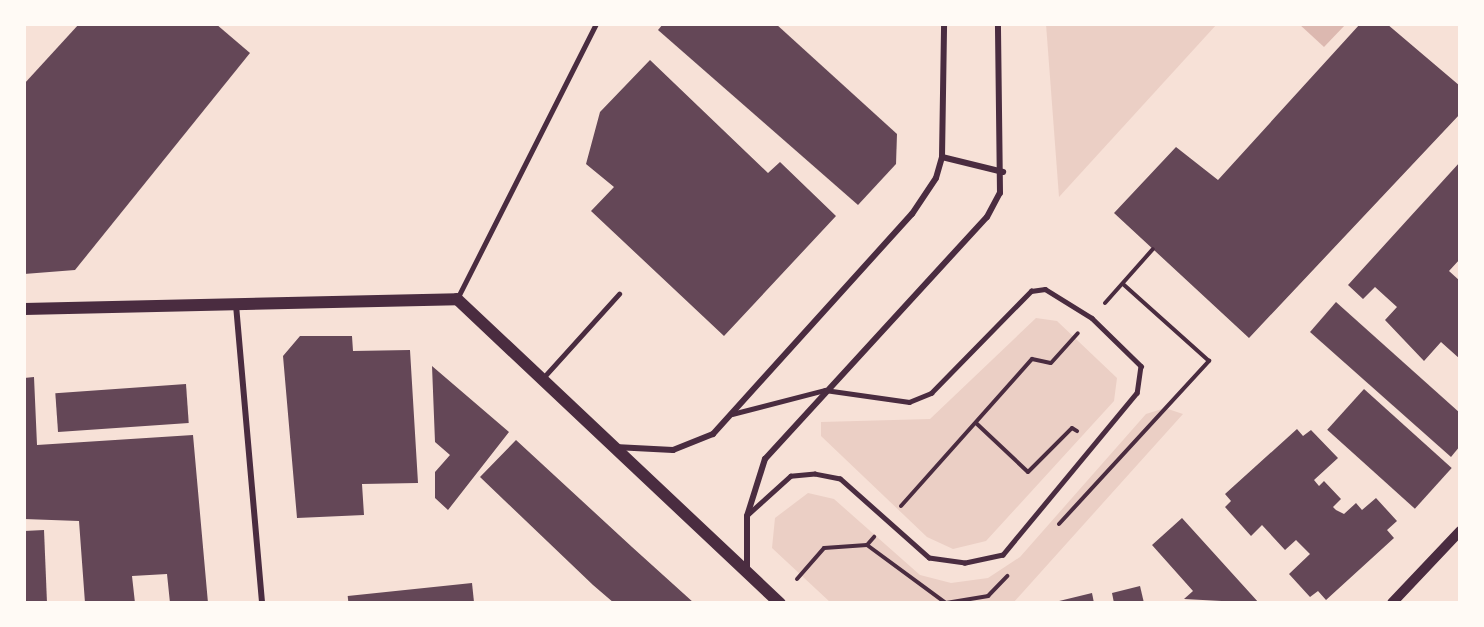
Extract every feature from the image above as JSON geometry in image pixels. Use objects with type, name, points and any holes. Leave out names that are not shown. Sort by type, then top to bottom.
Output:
[{"type":"main road","points":[[24,309],[236,302],[457,299],[780,603]]},
{"type":"street","points":[[614,447],[673,450],[713,434],[912,214],[936,178],[942,157],[945,24]]},
{"type":"street","points":[[747,572],[747,516],[765,459],[825,390],[987,217],[1000,193],[1003,172],[998,24]]},
{"type":"street","points":[[942,157],[1003,172]]},
{"type":"street","points":[[236,302],[262,603]]},
{"type":"street","points":[[1392,603],[1460,531]]},
{"type":"lane","points":[[457,299],[596,24]]},
{"type":"lane","points":[[732,414],[825,390],[909,402],[931,393],[1031,291],[1058,292],[1092,318],[1141,366],[1143,380],[1095,443],[1003,555],[965,563],[929,558],[885,524],[840,479],[815,474],[791,476],[747,516]]},
{"type":"lane","points":[[542,379],[620,294]]},
{"type":"path","points":[[797,579],[824,548],[867,545],[1032,359],[1051,363],[1153,249]]},
{"type":"path","points":[[976,423],[1028,472],[1072,428],[1095,443],[1118,466]]},
{"type":"shaded area","points":[[1046,24],[1217,24],[1059,197]]},
{"type":"shaded area","points":[[1299,24],[1346,24],[1324,47]]},
{"type":"shaded area","points":[[1036,318],[1057,321],[1117,378],[1114,401],[986,541],[953,549],[927,537],[821,436],[821,422],[930,419]]},
{"type":"shaded area","points":[[1165,408],[1183,414],[1013,603],[831,603],[772,548],[775,518],[808,493],[834,499],[920,575],[951,583],[988,578],[1020,557],[1146,414]]},
{"type":"building","points":[[79,24],[216,24],[250,53],[75,270],[24,274],[24,84]]},
{"type":"building","points":[[663,24],[776,24],[897,134],[896,164],[858,205],[658,30]]},
{"type":"building","points":[[1360,24],[1387,24],[1460,86],[1460,114],[1249,338],[1114,213],[1176,147],[1218,180]]},
{"type":"building","points":[[650,60],[768,173],[780,162],[836,216],[724,336],[591,211],[614,187],[586,164],[600,112]]},
{"type":"building","points":[[1460,162],[1460,259],[1449,271],[1460,281],[1460,359],[1441,342],[1424,361],[1385,320],[1397,307],[1375,287],[1363,299],[1348,285]]},
{"type":"building","points":[[1336,302],[1460,413],[1460,446],[1451,457],[1310,332]]},
{"type":"building","points":[[300,336],[352,336],[353,351],[410,350],[418,483],[362,484],[364,515],[297,518],[283,356]]},
{"type":"building","points":[[432,366],[509,432],[448,510],[435,498],[435,472],[450,455],[435,442]]},
{"type":"building","points":[[34,377],[37,445],[193,435],[208,603],[170,603],[167,574],[132,576],[135,603],[85,603],[79,521],[24,519],[24,378]]},
{"type":"building","points":[[186,384],[189,423],[58,432],[55,393]]},
{"type":"building","points":[[1364,389],[1452,468],[1415,509],[1327,430]]},
{"type":"building","points":[[1297,429],[1303,436],[1311,430],[1338,458],[1314,480],[1319,486],[1324,481],[1341,499],[1333,507],[1336,510],[1344,514],[1356,503],[1362,510],[1376,498],[1397,521],[1387,530],[1394,538],[1326,600],[1318,591],[1310,597],[1289,574],[1310,554],[1296,540],[1285,550],[1262,525],[1251,536],[1225,507],[1231,501],[1225,494]]},
{"type":"building","points":[[516,440],[694,603],[614,603],[593,585],[480,477]]},
{"type":"building","points":[[1182,518],[1259,603],[1184,599],[1193,591],[1152,545]]},
{"type":"building","points":[[44,530],[47,603],[24,603],[24,531]]},
{"type":"building","points":[[472,583],[474,603],[348,603],[348,596]]},
{"type":"building","points":[[1140,586],[1144,603],[1114,603],[1112,593]]},
{"type":"building","points":[[1092,593],[1094,603],[1055,603],[1055,602]]}]
